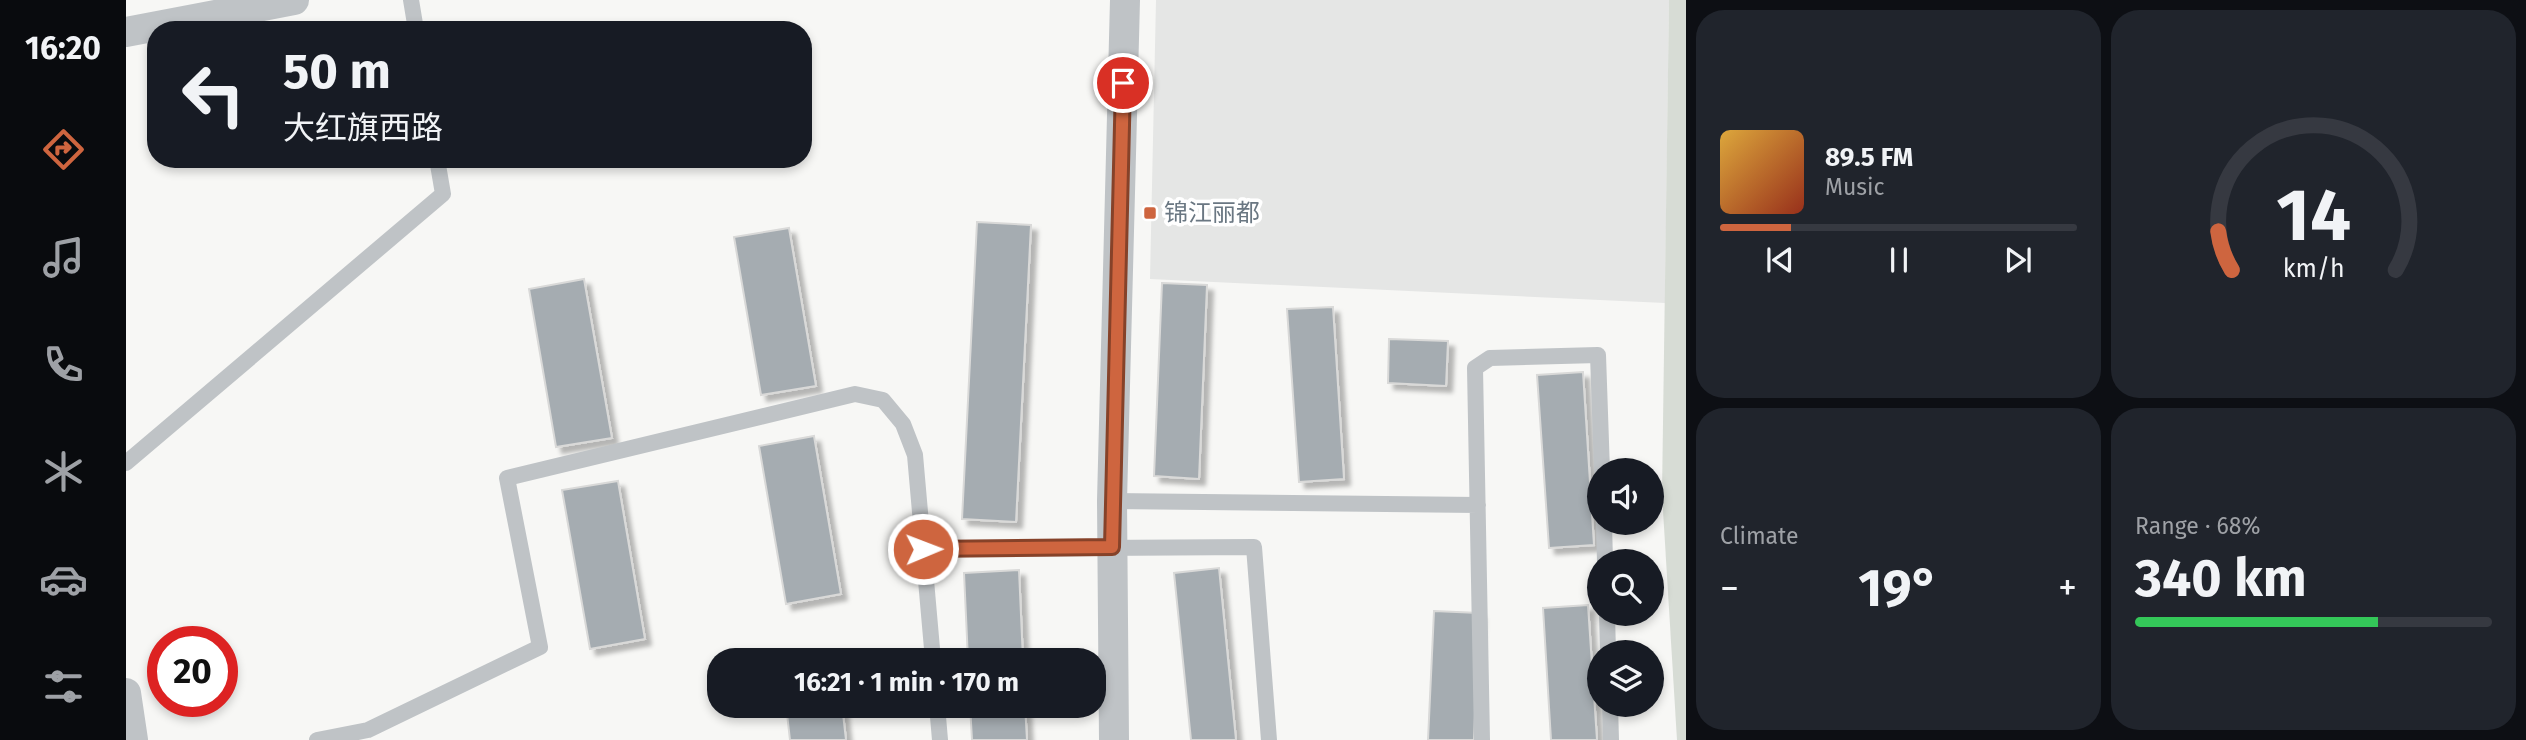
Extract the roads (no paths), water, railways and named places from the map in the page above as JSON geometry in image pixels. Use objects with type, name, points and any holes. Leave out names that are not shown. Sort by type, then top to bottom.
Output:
[{"type":"street","points":[[184,21],[294,0]]},
{"type":"street","points":[[1114,740],[1112,501],[1125,0]]},
{"type":"street","points":[[126,32],[147,28]]},
{"type":"street","points":[[126,693],[134,740]]},
{"type":"lane","points":[[411,0],[414,21]]},
{"type":"lane","points":[[126,463],[443,194],[439,168]]},
{"type":"lane","points":[[1482,740],[1475,368],[1490,358],[1598,355],[1602,458]]},
{"type":"lane","points":[[317,740],[368,730],[540,648],[507,478],[855,394],[883,400],[903,424],[915,455],[932,648]]},
{"type":"lane","points":[[1112,501],[1478,505]]},
{"type":"lane","points":[[923,549],[1254,547],[1269,740]]},
{"type":"lane","points":[[1610,717],[1611,740]]},
{"type":"lane","points":[[938,718],[940,740]]},
{"type":"place","name":"锦江丽都","points":[[1150,213]]}]
